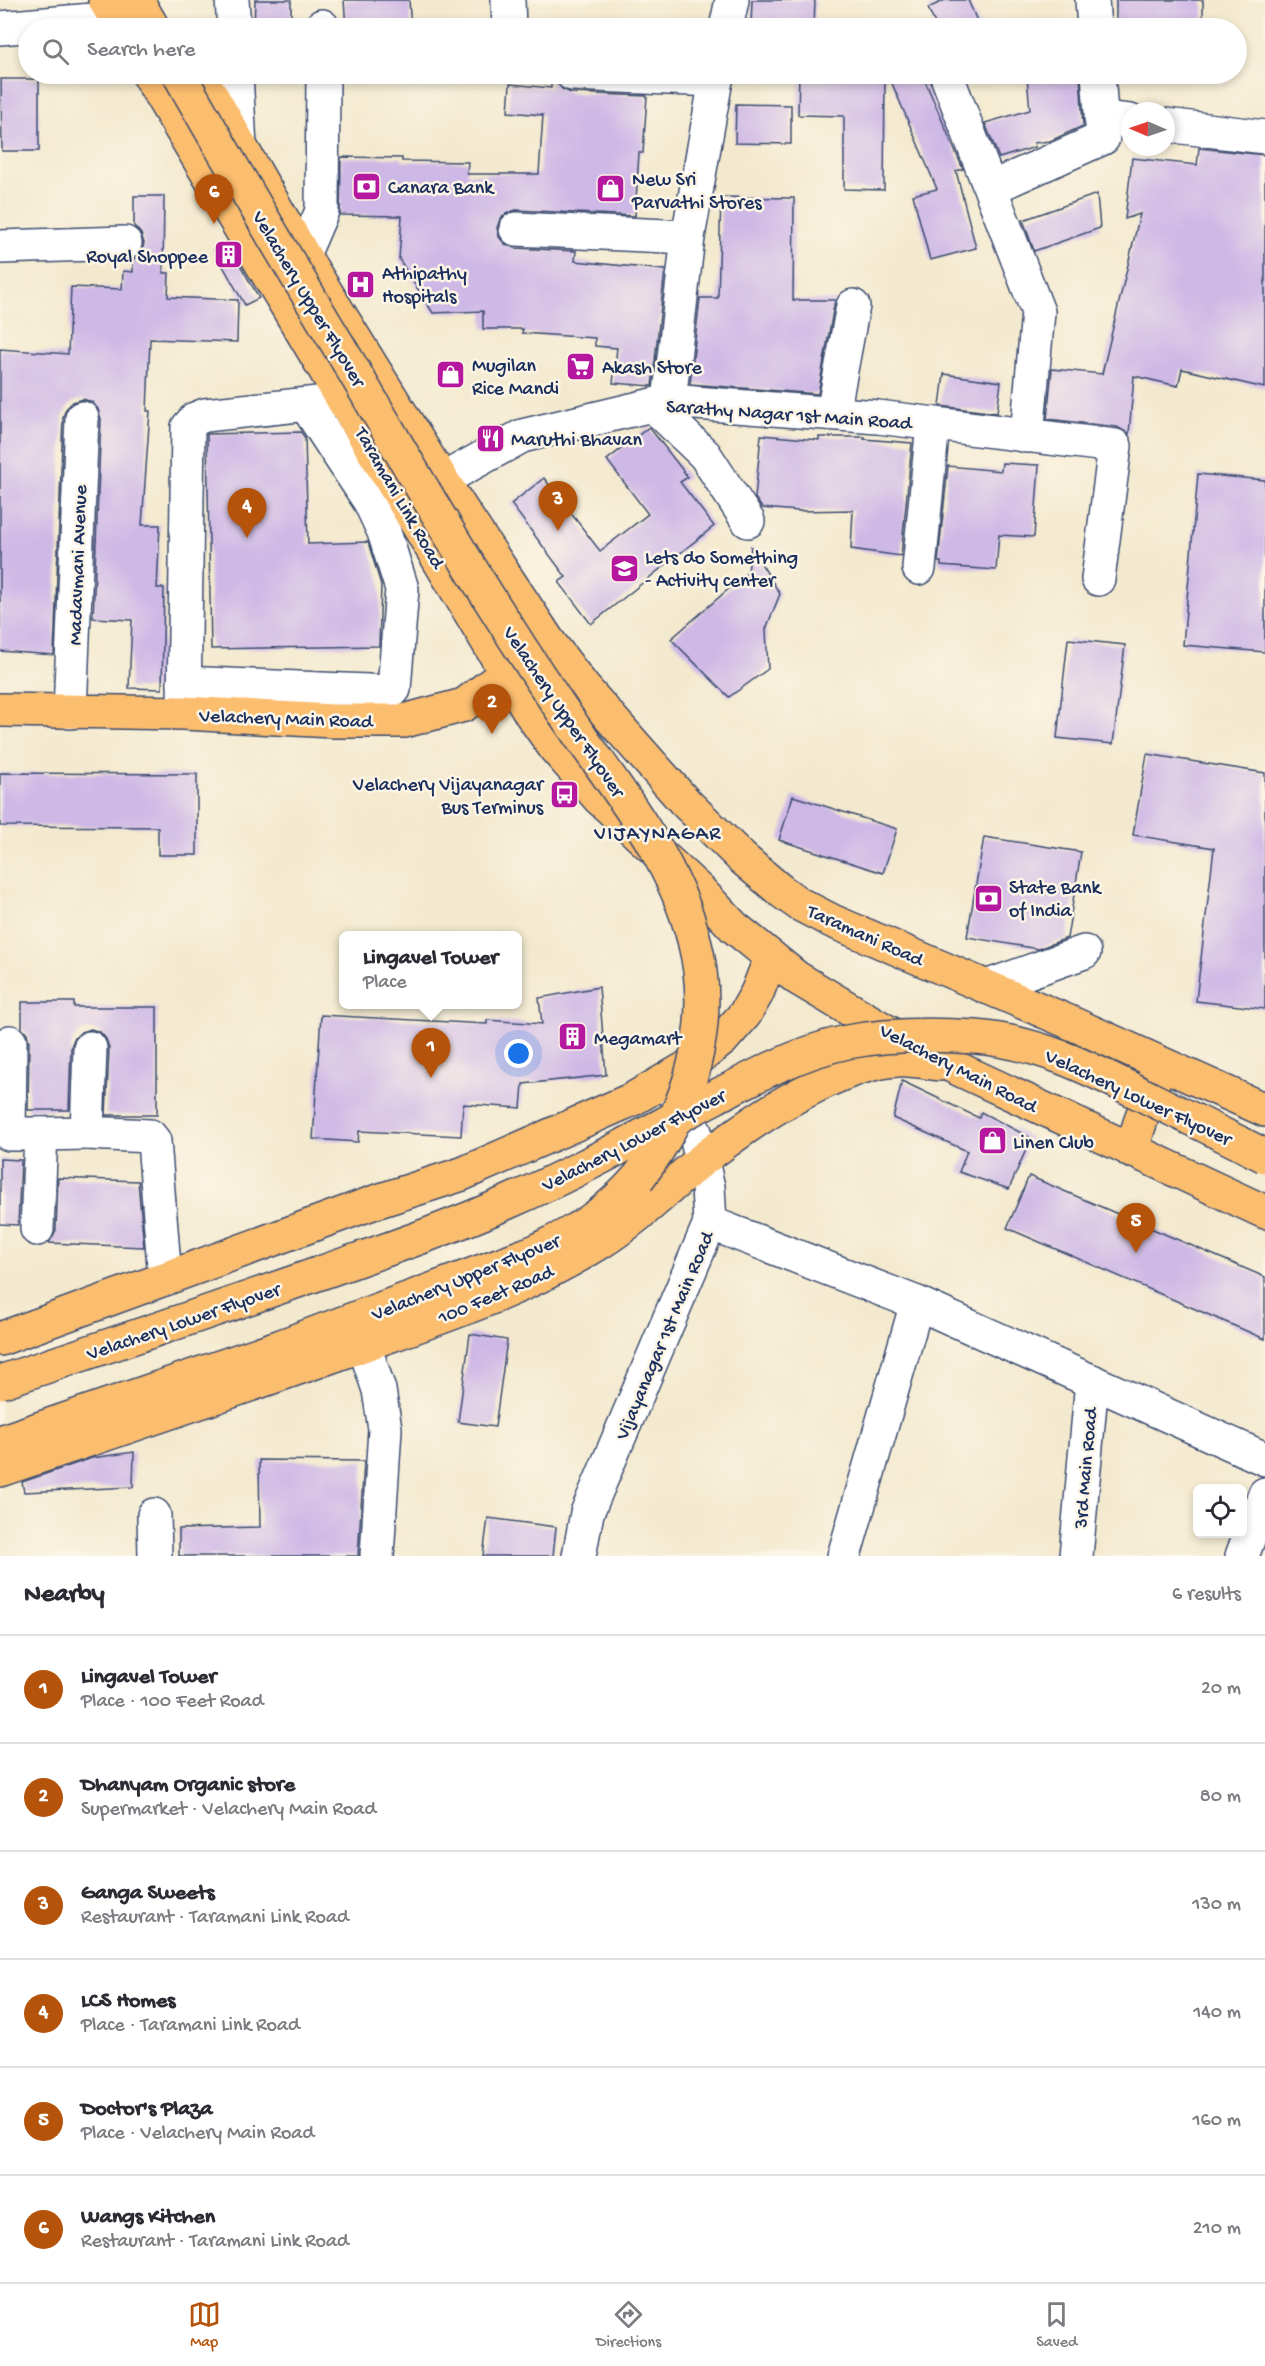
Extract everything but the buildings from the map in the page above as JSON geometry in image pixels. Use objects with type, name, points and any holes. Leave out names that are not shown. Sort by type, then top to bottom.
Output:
[{"type":"main road","points":[[158,0],[168,18]]},
{"type":"main road","name":"Taramani Link Road","points":[[154,84],[506,673]]},
{"type":"main road","name":"Velachery Upper Flyover","points":[[0,1442],[281,1346],[536,1251],[574,1232],[602,1214],[621,1197],[658,1153],[684,1101],[700,1040],[702,1009],[695,942],[681,898],[664,861],[635,813],[546,687],[467,563],[184,84]]},
{"type":"main road","points":[[205,84],[303,255],[442,480],[549,642]]},
{"type":"main road","name":"Velachery Main Road","points":[[0,711],[70,712],[184,698],[333,721],[404,721],[464,705],[549,642]]},
{"type":"main road","name":"Taramani Road","points":[[549,642],[584,688],[685,802],[742,858],[799,904],[832,921],[1265,1110]]},
{"type":"main road","name":"Velachery Main Road","points":[[506,673],[531,714],[575,772],[599,798],[702,893],[734,927],[807,984],[886,1031],[952,1066],[1265,1212]]},
{"type":"main road","points":[[0,1339],[375,1202],[462,1174],[633,1099],[686,1068],[722,1040],[745,1014],[757,993],[771,957]]},
{"type":"main road","name":"Velachery Lower Flyover","points":[[0,1382],[274,1290],[448,1227],[509,1202],[604,1158],[668,1122],[802,1055],[848,1042],[882,1037],[966,1037],[1009,1041],[1034,1047],[1083,1065],[1265,1156]]},
{"type":"main road","name":"100 Feet Road","points":[[0,1470],[364,1345],[518,1287],[571,1259],[627,1223],[758,1118],[791,1098],[830,1079],[866,1066],[897,1060],[952,1066]]},
{"type":"main road","points":[[1131,1151],[1160,1063]]},
{"type":"street","points":[[232,0],[233,18]]},
{"type":"street","points":[[508,0],[509,18]]},
{"type":"street","points":[[728,18],[732,0]]},
{"type":"street","points":[[1092,0],[1093,18]]},
{"type":"street","points":[[44,18],[74,11],[119,12]]},
{"type":"street","points":[[0,28],[18,24]]},
{"type":"street","points":[[237,84],[240,147]]},
{"type":"street","points":[[303,255],[322,211],[322,84]]},
{"type":"street","points":[[715,84],[661,403],[705,455],[748,520]]},
{"type":"street","points":[[950,84],[1038,312],[1027,436]]},
{"type":"street","points":[[991,188],[1103,138],[1116,120],[1102,84]]},
{"type":"street","points":[[1175,126],[1265,137]]},
{"type":"street","points":[[516,229],[688,237]]},
{"type":"street","points":[[0,247],[125,243]]},
{"type":"street","points":[[833,413],[853,306]]},
{"type":"street","points":[[306,405],[370,502],[384,532],[402,589],[394,689],[392,692],[184,698],[188,427],[195,419],[205,415],[344,400]]},
{"type":"street","name":"Sarathy Nagar 1st Main Road","points":[[442,480],[522,436],[661,403],[833,413],[1115,446],[1098,579]]},
{"type":"street","name":"Madavmani Avenue","points":[[70,712],[82,418]]},
{"type":"street","points":[[919,568],[933,424]]},
{"type":"street","points":[[986,987],[1084,952]]},
{"type":"street","points":[[10,1042],[4,1134],[87,1133],[150,1136],[154,1141],[165,1279]]},
{"type":"street","points":[[87,1133],[90,1048]]},
{"type":"street","name":"Vijayanagar 1st Main Road","points":[[579,1556],[587,1513],[710,1224],[708,1187],[694,1132],[667,1079]]},
{"type":"street","points":[[37,1229],[41,1134]]},
{"type":"street","points":[[710,1224],[917,1303],[1265,1459]]},
{"type":"street","points":[[844,1556],[917,1303]]},
{"type":"street","points":[[364,1345],[379,1390],[385,1429],[377,1556]]},
{"type":"street","name":"3rd Main Road","points":[[1076,1556],[1092,1381]]},
{"type":"street","points":[[1242,1556],[1265,1494]]},
{"type":"street","points":[[154,1515],[155,1556]]},
{"type":"place","name":"Canara Bank","points":[[367,186]]},
{"type":"place","name":"New Sri Parvathi Stores","points":[[611,189]]},
{"type":"place","name":"Wangs Kitchen","points":[[214,224]]},
{"type":"place","name":"Royal Shoppee","points":[[229,255]]},
{"type":"place","name":"Athipathy Hospitals","points":[[361,284]]},
{"type":"place","name":"Akash Store","points":[[581,366]]},
{"type":"place","name":"Mugilan Rice Mandi","points":[[451,375]]},
{"type":"place","name":"Maruthi Bhavan","points":[[490,438]]},
{"type":"place","name":"Ganga Sweets","points":[[558,531]]},
{"type":"place","name":"LCS Homes","points":[[247,538]]},
{"type":"place","name":"Lets do Something - Activity center","points":[[624,568]]},
{"type":"place","name":"Dhanyam Organic store","points":[[492,734]]},
{"type":"place","name":"Velachery Vijayanagar Bus Terminus","points":[[564,794]]},
{"type":"place","name":"State Bank of India","points":[[988,898]]},
{"type":"place","name":"Megamart","points":[[573,1037]]},
{"type":"place","name":"Lingavel Tower","points":[[431,1078]]},
{"type":"place","name":"Linen Club","points":[[992,1141]]},
{"type":"place","name":"Doctor's Plaza","points":[[1136,1253]]},
{"type":"district","name":"VIJAYNAGAR","points":[[658,832]]}]
